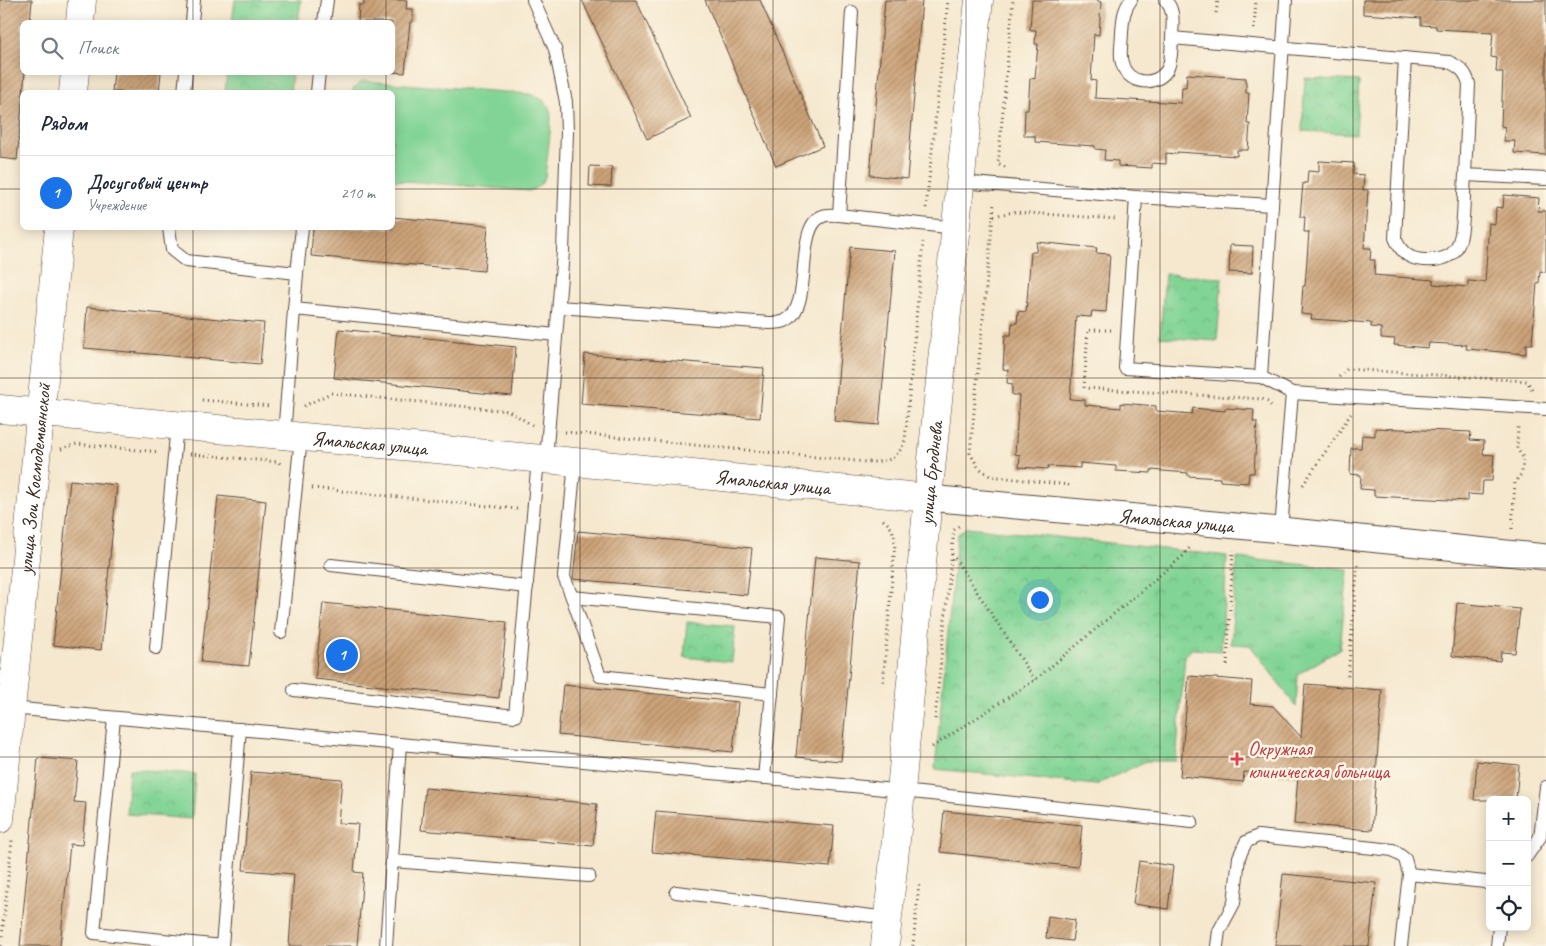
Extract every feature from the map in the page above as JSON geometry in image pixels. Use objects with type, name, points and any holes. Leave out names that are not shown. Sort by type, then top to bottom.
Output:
[{"type":"street","points":[[80,20],[82,0]]},
{"type":"street","name":"улица Броднева","points":[[885,946],[928,498],[979,0]]},
{"type":"street","points":[[73,90],[75,75]]},
{"type":"street","name":"улица Зои Космодемьянской","points":[[0,819],[59,230]]},
{"type":"street","name":"Ямальская улица","points":[[0,409],[574,462],[1546,557]]},
{"type":"lane","points":[[192,20],[194,0]]},
{"type":"lane","points":[[324,20],[327,0]]},
{"type":"lane","points":[[294,690],[516,716],[527,587],[542,459],[549,431],[563,252],[567,132],[566,102],[555,49],[533,0]]},
{"type":"lane","points":[[1131,0],[1124,14],[1121,56],[1124,69],[1129,75],[1136,80],[1144,82],[1160,77],[1170,64],[1172,12],[1165,0]]},
{"type":"lane","points":[[1261,377],[1286,0]]},
{"type":"lane","points":[[839,215],[852,12]]},
{"type":"lane","points":[[1172,38],[1283,48],[1405,58],[1449,62],[1462,69],[1467,76],[1469,84],[1462,239],[1457,250],[1449,256],[1436,260],[1421,260],[1410,256],[1400,250],[1395,238],[1405,58]]},
{"type":"lane","points":[[184,90],[186,75]]},
{"type":"lane","points":[[316,90],[319,75]]},
{"type":"lane","points":[[1465,175],[1546,179]]},
{"type":"lane","points":[[961,182],[1136,197],[1272,204]]},
{"type":"lane","points":[[1136,197],[1125,368],[1261,377],[1292,393],[1546,409]]},
{"type":"lane","points":[[558,307],[769,323],[785,321],[794,314],[800,300],[808,238],[813,224],[823,216],[839,215],[956,228]]},
{"type":"lane","points":[[169,230],[172,250],[186,261],[297,273]]},
{"type":"lane","points":[[281,632],[292,436],[286,407],[302,230]]},
{"type":"lane","points":[[294,309],[556,335]]},
{"type":"lane","points":[[1281,530],[1292,393]]},
{"type":"lane","points":[[156,648],[177,425]]},
{"type":"lane","points":[[574,462],[564,577],[600,676],[772,694]]},
{"type":"lane","points":[[331,565],[527,587]]},
{"type":"lane","points":[[572,597],[779,617],[764,778]]},
{"type":"lane","points":[[12,708],[901,791],[1192,822]]},
{"type":"lane","points":[[114,718],[94,933],[222,946],[240,729]]},
{"type":"lane","points":[[386,946],[400,744]]},
{"type":"lane","points":[[1531,850],[1540,837],[1546,787]]},
{"type":"lane","points":[[1217,946],[1218,931],[1234,903],[1239,857],[1246,842],[1258,836],[1393,850],[1405,859],[1409,874],[1401,946]]},
{"type":"lane","points":[[392,861],[588,876]]},
{"type":"lane","points":[[1409,874],[1486,883]]},
{"type":"lane","points":[[676,892],[888,918]]},
{"type":"lane","points":[[1497,946],[1499,931]]},
{"type":"path","points":[[197,400],[298,407],[331,393],[509,411],[536,428],[549,431],[866,462],[881,462],[891,459],[901,451],[905,440],[948,0]]},
{"type":"path","points":[[1012,170],[998,164],[1013,0]]},
{"type":"path","points":[[1216,13],[1218,0]]},
{"type":"path","points":[[1254,31],[1256,0]]},
{"type":"path","points":[[1069,485],[990,476],[978,467],[970,453],[993,216],[1014,212],[1126,220]]},
{"type":"path","points":[[1114,328],[1108,330],[1088,330],[1084,388],[1262,399],[1268,402],[1275,413]]},
{"type":"path","points":[[1330,377],[1339,377],[1347,369],[1527,382],[1529,387],[1538,394]]},
{"type":"path","points":[[1302,486],[1356,407]]},
{"type":"path","points":[[1518,418],[1517,449],[1523,457],[1522,473],[1514,482],[1512,529],[1520,530]]},
{"type":"path","points":[[932,748],[1035,680],[1183,556],[1192,546]]},
{"type":"path","points":[[1227,665],[1233,550]]},
{"type":"path","points":[[952,554],[1035,680]]},
{"type":"path","points":[[1348,676],[1358,562]]},
{"type":"green space","points":[[235,0],[301,0],[298,20],[232,20]]},
{"type":"green space","points":[[227,75],[292,75],[290,90],[225,90]]},
{"type":"green space","points":[[1305,78],[1359,81],[1356,134],[1302,131]]},
{"type":"green space","points":[[361,82],[529,94],[539,98],[544,101],[551,115],[545,177],[538,186],[529,191],[395,180],[395,90],[353,90]]},
{"type":"green space","points":[[1165,274],[1222,278],[1217,341],[1160,337]]},
{"type":"green space","points":[[967,527],[1227,556],[1221,651],[1192,649],[1185,656],[1176,761],[1146,761],[1096,785],[935,769],[957,535]]},
{"type":"green space","points":[[1237,558],[1348,569],[1340,649],[1298,674],[1296,706],[1250,645],[1231,644]]},
{"type":"green space","points":[[687,622],[735,626],[732,662],[684,657]]},
{"type":"green space","points":[[129,769],[195,774],[192,819],[126,814]]},
{"type":"building","points":[[0,0],[32,0],[30,20],[20,20],[20,75],[25,75],[23,90],[20,90],[20,127],[17,160],[0,158]]},
{"type":"building","points":[[364,0],[407,0],[406,9],[413,9],[413,22],[410,22],[405,73],[395,72],[395,20],[358,20],[359,5],[364,5]]},
{"type":"building","points":[[582,0],[636,0],[691,118],[647,139]]},
{"type":"building","points":[[705,0],[760,0],[823,146],[776,166]]},
{"type":"building","points":[[885,0],[922,0],[907,179],[870,175]]},
{"type":"building","points":[[1032,0],[1096,0],[1101,2],[1099,35],[1094,34],[1091,80],[1096,81],[1095,98],[1181,103],[1182,87],[1186,87],[1187,74],[1246,78],[1246,93],[1249,93],[1247,124],[1250,124],[1248,150],[1237,150],[1237,156],[1166,153],[1166,164],[1152,163],[1152,168],[1118,166],[1118,161],[1104,160],[1105,150],[1095,149],[1095,146],[1035,142],[1035,136],[1024,136],[1025,110],[1028,110],[1030,78],[1035,79],[1038,44],[1035,44],[1036,30],[1030,30]]},
{"type":"building","points":[[1363,0],[1546,0],[1546,155],[1514,153],[1515,141],[1504,141],[1505,127],[1501,126],[1503,72],[1496,72],[1497,58],[1491,57],[1493,32],[1436,29],[1436,26],[1421,25],[1421,18],[1363,14]]},
{"type":"building","points":[[114,75],[161,75],[159,90],[112,90]]},
{"type":"building","points":[[1319,161],[1354,163],[1353,174],[1364,175],[1363,190],[1368,190],[1364,248],[1371,248],[1370,260],[1375,260],[1374,275],[1433,280],[1433,284],[1468,287],[1468,281],[1485,282],[1489,223],[1495,224],[1496,207],[1503,208],[1504,195],[1539,198],[1538,211],[1546,211],[1546,272],[1540,271],[1539,283],[1537,283],[1532,344],[1526,344],[1526,354],[1466,349],[1467,345],[1429,343],[1428,348],[1394,345],[1395,339],[1381,338],[1381,328],[1371,327],[1371,323],[1311,319],[1312,315],[1301,314],[1309,232],[1304,232],[1305,217],[1300,217],[1303,183],[1307,183],[1308,171],[1319,172]]},
{"type":"building","points":[[590,166],[612,167],[611,187],[589,186]]},
{"type":"building","points":[[395,217],[488,226],[484,271],[311,256],[313,230],[395,230]]},
{"type":"building","points":[[1037,242],[1097,248],[1096,253],[1110,254],[1106,312],[1092,311],[1091,317],[1076,316],[1070,399],[1085,400],[1085,405],[1121,408],[1121,403],[1156,406],[1156,411],[1192,414],[1193,408],[1225,411],[1225,408],[1254,410],[1253,422],[1257,422],[1254,473],[1249,473],[1248,483],[1220,481],[1220,478],[1188,476],[1188,473],[1151,470],[1151,473],[1116,471],[1116,466],[1080,463],[1080,468],[1048,466],[1048,469],[1019,467],[1020,455],[1015,454],[1019,395],[1012,395],[1012,384],[1007,383],[1008,370],[1003,369],[1005,335],[1011,335],[1012,323],[1017,323],[1018,311],[1026,312],[1031,252],[1036,252]]},
{"type":"building","points":[[1230,245],[1253,246],[1252,273],[1229,272]]},
{"type":"building","points":[[850,247],[895,251],[879,425],[834,421]]},
{"type":"building","points":[[87,307],[264,323],[260,364],[84,348]]},
{"type":"building","points":[[339,329],[516,347],[512,396],[334,378]]},
{"type":"building","points":[[585,354],[764,368],[760,418],[581,404]]},
{"type":"building","points":[[1375,428],[1471,432],[1470,440],[1484,441],[1483,454],[1494,455],[1492,481],[1483,481],[1482,495],[1468,494],[1468,501],[1374,496],[1374,490],[1360,489],[1361,475],[1350,474],[1351,448],[1361,448],[1362,435],[1375,436]]},
{"type":"building","points":[[70,480],[117,485],[101,650],[53,645]]},
{"type":"building","points":[[218,496],[266,501],[249,666],[201,662]]},
{"type":"building","points":[[578,531],[752,548],[747,595],[573,579]]},
{"type":"building","points":[[815,557],[860,561],[841,761],[796,757]]},
{"type":"building","points":[[323,603],[507,622],[499,698],[315,679]]},
{"type":"building","points":[[1457,603],[1520,609],[1515,653],[1501,652],[1500,661],[1452,656]]},
{"type":"building","points":[[1189,676],[1252,681],[1250,704],[1273,706],[1301,737],[1305,684],[1382,690],[1372,830],[1294,824],[1298,776],[1244,772],[1243,782],[1180,776]]},
{"type":"building","points":[[563,685],[738,702],[733,752],[558,735]]},
{"type":"building","points":[[38,758],[78,761],[74,802],[86,803],[82,845],[70,844],[60,946],[20,946]]},
{"type":"building","points":[[1477,761],[1519,765],[1516,796],[1486,796],[1486,800],[1474,800]]},
{"type":"building","points":[[251,772],[342,779],[338,823],[358,824],[354,872],[363,873],[357,946],[289,946],[294,874],[243,870]]},
{"type":"building","points":[[425,788],[597,804],[593,846],[421,830]]},
{"type":"building","points":[[656,811],[834,826],[830,867],[652,852]]},
{"type":"building","points":[[944,811],[1082,825],[1078,867],[940,852]]},
{"type":"building","points":[[1139,861],[1173,866],[1168,909],[1133,904]]},
{"type":"building","points":[[1283,874],[1376,883],[1369,946],[1275,946]]},
{"type":"building","points":[[1048,916],[1075,920],[1072,941],[1046,938]]},
{"type":"place","name":"Досуговый центр","points":[[342,655]]},
{"type":"place","name":"Окружная клиническая больница","points":[[1237,759]]}]
